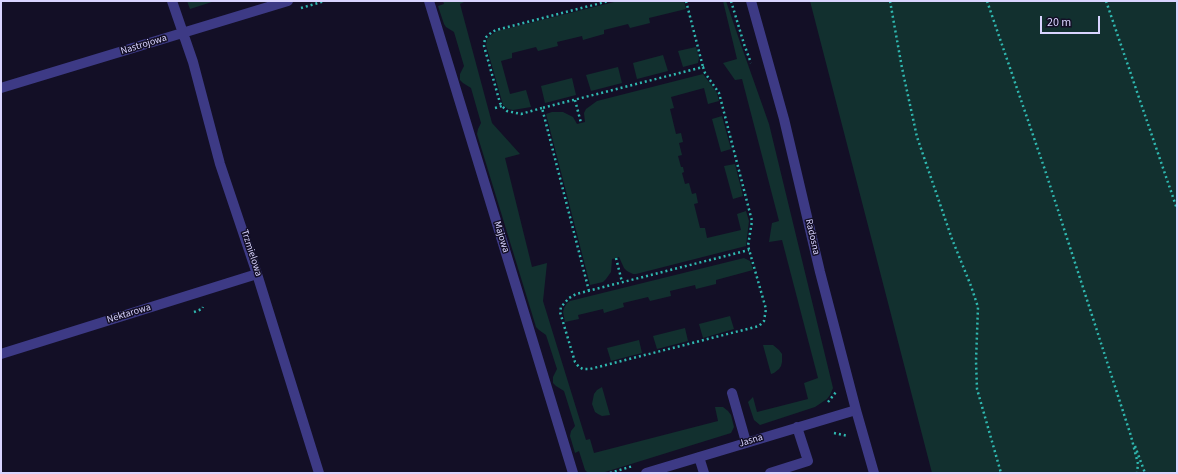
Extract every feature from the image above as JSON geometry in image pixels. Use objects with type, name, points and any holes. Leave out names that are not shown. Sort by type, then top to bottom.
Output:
[{"type":"street","name":"Trzmielowa","points":[[172,1],[192,62],[220,164],[257,274],[319,473]]},
{"type":"street","name":"Nastrojowa","points":[[1,88],[288,1]]},
{"type":"street","name":"Majowa","points":[[429,1],[573,473]]},
{"type":"street","name":"Radosna","points":[[751,1],[784,119],[820,272],[874,473]]},
{"type":"street","name":"Nektarowa","points":[[1,354],[257,274]]},
{"type":"street","points":[[732,393],[746,442]]},
{"type":"street","name":"Jasna","points":[[646,473],[856,410]]},
{"type":"street","points":[[770,473],[808,461],[797,427]]},
{"type":"street","points":[[699,457],[704,473]]},
{"type":"path","points":[[609,1],[496,30],[485,38],[484,46],[500,103],[507,111],[520,114],[704,67]]},
{"type":"path","points":[[686,1],[705,72],[719,93],[750,213],[752,221],[748,246],[766,309],[766,317],[762,324],[752,328],[587,369],[579,367],[575,362],[560,312],[561,307],[568,298],[576,294],[749,250]]},
{"type":"path","points":[[890,1],[902,68],[917,137],[952,239],[978,307],[976,361],[977,389],[1001,473]]},
{"type":"path","points":[[987,1],[1047,177],[1131,436],[1145,473]]},
{"type":"path","points":[[1106,1],[1177,209]]},
{"type":"path","points":[[575,100],[581,124]]},
{"type":"path","points":[[495,108],[502,106]]},
{"type":"path","points":[[542,108],[589,291]]},
{"type":"path","points":[[616,258],[622,282]]},
{"type":"path","points":[[1131,436],[1138,464],[1137,473]]},
{"type":"green space","points":[[187,1],[215,1],[190,9]]},
{"type":"green space","points":[[443,1],[464,1],[460,4],[492,123],[520,154],[505,158],[532,267],[547,263],[543,301],[586,440],[590,439],[594,453],[718,421],[715,407],[723,407],[731,415],[734,427],[731,433],[602,473],[588,473],[585,470],[579,451],[575,453],[570,436],[571,431],[575,426],[564,391],[553,383],[553,377],[557,369],[546,335],[536,327],[477,134],[481,123],[471,88],[460,80],[460,74],[464,66],[454,32],[444,24],[438,6],[444,4]]},
{"type":"green space","points":[[618,1],[684,1],[686,9],[649,18],[650,23],[630,28],[628,24],[604,30],[604,34],[583,40],[582,36],[557,42],[558,46],[538,51],[536,47],[512,53],[512,58],[501,61],[510,94],[526,90],[531,107],[513,110],[508,109],[503,105],[486,45],[487,39],[491,35],[497,31]]},
{"type":"green space","points":[[723,1],[726,1],[769,124],[833,388],[827,399],[815,407],[760,425],[754,420],[748,402],[753,397],[757,412],[808,399],[804,383],[818,378],[782,240],[769,242],[772,223],[779,221],[742,79],[735,80],[723,63],[737,59]]},
{"type":"green space","points":[[810,1],[1177,1],[1177,473],[932,473]]},
{"type":"green space","points":[[696,47],[699,58],[698,63],[683,67],[678,51]]},
{"type":"green space","points":[[663,55],[668,71],[637,79],[633,63]]},
{"type":"green space","points":[[618,67],[622,83],[591,91],[586,75]]},
{"type":"green space","points":[[703,74],[717,93],[719,101],[708,104],[704,88],[671,97],[674,108],[670,109],[676,134],[681,133],[683,142],[679,143],[682,155],[678,156],[681,167],[683,167],[684,172],[682,173],[685,184],[689,183],[692,194],[696,193],[698,203],[694,204],[700,228],[705,228],[707,238],[741,230],[737,214],[746,211],[749,221],[746,246],[636,274],[627,271],[624,268],[619,257],[612,259],[611,272],[603,282],[590,285],[546,114],[552,112],[563,112],[573,117],[577,124],[585,122],[584,113],[586,109],[597,101]]},
{"type":"green space","points":[[572,78],[576,95],[545,103],[541,86]]},
{"type":"green space","points":[[722,116],[731,149],[721,152],[712,119]]},
{"type":"green space","points":[[735,164],[743,196],[733,199],[724,166]]},
{"type":"green space","points":[[744,258],[750,261],[753,270],[716,280],[716,284],[696,289],[695,285],[670,291],[671,296],[650,301],[648,297],[623,303],[624,307],[604,313],[603,309],[578,315],[579,319],[565,322],[563,312],[567,303],[570,301]]},
{"type":"green space","points":[[730,316],[734,329],[703,338],[699,324]]},
{"type":"green space","points":[[685,328],[688,341],[657,349],[653,336]]},
{"type":"green space","points":[[639,340],[642,353],[611,361],[607,348]]},
{"type":"green space","points":[[763,345],[773,345],[782,354],[781,366],[771,374]]},
{"type":"green space","points":[[602,387],[610,415],[602,416],[598,414],[595,412],[592,404],[594,394]]}]
